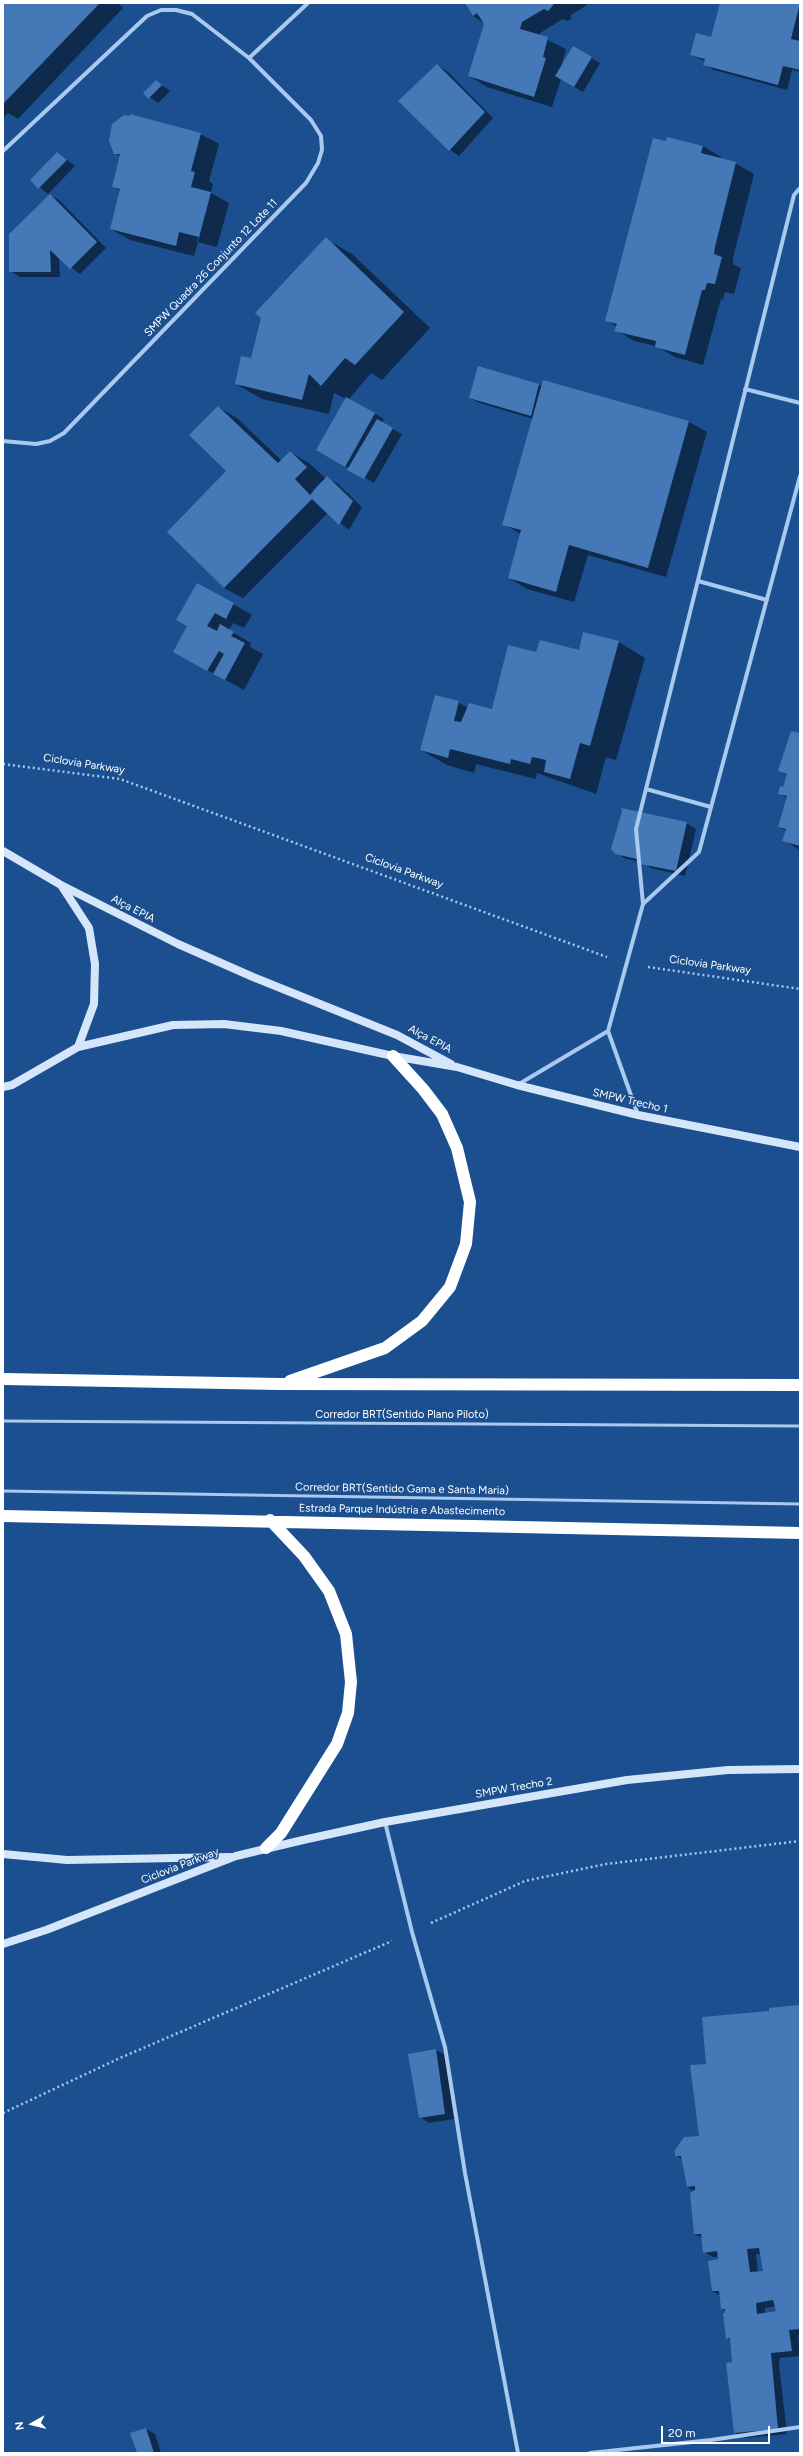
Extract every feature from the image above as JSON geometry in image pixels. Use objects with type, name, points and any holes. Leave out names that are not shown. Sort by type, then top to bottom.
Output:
[{"type":"highway","points":[[280,1384],[385,1348],[422,1321],[450,1287],[466,1244],[470,1202],[457,1148],[442,1114],[423,1089],[393,1056]]},
{"type":"highway","points":[[3,1379],[280,1384],[800,1386]]},
{"type":"highway","name":"Estrada Parque Indústria e Abastecimento","points":[[3,1516],[270,1520],[800,1533]]},
{"type":"highway","points":[[266,1848],[281,1833],[337,1744],[348,1713],[352,1682],[346,1634],[329,1591],[304,1556],[270,1520]]},
{"type":"street","points":[[249,58],[308,3]]},
{"type":"street","name":"SMPW Quadra 26 Conjunto 12 Lote 11","points":[[3,151],[147,16],[161,10],[176,10],[192,14],[249,58],[311,120],[320,136],[322,150],[318,163],[306,183],[64,433],[50,441],[36,444],[3,441]]},
{"type":"street","points":[[638,1115],[608,1032],[643,904],[636,829],[794,195],[800,188]]},
{"type":"street","points":[[745,389],[800,403]]},
{"type":"street","points":[[643,904],[699,852],[800,476]]},
{"type":"street","points":[[698,581],[767,600]]},
{"type":"street","points":[[646,789],[711,807]]},
{"type":"street","name":"Alça EPIA","points":[[3,851],[61,885],[178,944],[253,977],[397,1035],[457,1067]]},
{"type":"street","points":[[61,885],[89,928],[95,964],[94,1004],[78,1047]]},
{"type":"street","name":"Alça EPIA","points":[[3,1087],[12,1085],[78,1047],[173,1025],[224,1024],[281,1031],[393,1056],[457,1067]]},
{"type":"street","points":[[517,1085],[608,1032]]},
{"type":"street","name":"SMPW Trecho 1","points":[[457,1067],[517,1085],[638,1115],[800,1147]]},
{"type":"street","name":"SMPW Trecho 2","points":[[236,1856],[385,1822],[627,1780],[728,1770],[800,1769]]},
{"type":"street","points":[[385,1822],[412,1932],[445,2047],[465,2173],[518,2453]]},
{"type":"street","name":"Ciclovia Parkway","points":[[3,1854],[67,1860],[236,1856]]},
{"type":"street","name":"Ciclovia Parkway","points":[[3,1944],[46,1930],[236,1856]]},
{"type":"street","points":[[590,2453],[711,2440],[800,2427]]},
{"type":"lane","name":"Corredor BRT(Sentido Plano Piloto)","points":[[3,1421],[800,1426]]},
{"type":"lane","name":"Corredor BRT(Sentido Gama e Santa Maria)","points":[[3,1491],[800,1504]]},
{"type":"path","name":"Ciclovia Parkway","points":[[3,764],[120,779],[626,964],[800,989]]},
{"type":"building","points":[[3,3],[100,3],[3,104]]},
{"type":"building","points":[[465,3],[555,3],[548,11],[544,9],[522,22],[520,29],[548,37],[543,57],[546,58],[534,97],[468,76],[484,24],[477,13],[473,16]]},
{"type":"building","points":[[720,3],[800,3],[791,39],[800,41],[800,70],[783,66],[778,85],[703,65],[705,59],[690,55],[696,33],[711,37]]},
{"type":"building","points":[[573,46],[592,57],[574,87],[555,76]]},
{"type":"building","points":[[437,64],[485,112],[449,151],[398,101]]},
{"type":"building","points":[[156,80],[162,85],[148,99],[143,93]]},
{"type":"building","points":[[130,114],[201,133],[191,171],[195,172],[191,187],[211,192],[199,237],[179,232],[176,246],[110,229],[120,189],[112,187],[120,154],[114,154],[109,141],[112,124],[124,115],[130,116]]},
{"type":"building","points":[[667,137],[703,146],[701,153],[736,162],[715,247],[714,254],[722,257],[715,284],[707,283],[705,290],[702,290],[685,355],[655,347],[656,341],[614,331],[617,324],[605,321],[653,138],[666,141]]},
{"type":"building","points":[[57,152],[67,160],[38,189],[30,180]]},
{"type":"building","points":[[50,194],[97,242],[70,269],[50,250],[51,272],[9,272],[9,234]]},
{"type":"building","points":[[326,237],[404,312],[355,365],[345,358],[321,386],[309,374],[302,400],[235,384],[241,356],[251,358],[261,318],[255,313]]},
{"type":"building","points":[[478,366],[539,384],[531,416],[469,398]]},
{"type":"building","points":[[543,380],[689,421],[648,568],[569,545],[556,592],[508,578],[521,530],[502,525]]},
{"type":"building","points":[[346,397],[375,413],[345,467],[316,450]]},
{"type":"building","points":[[218,406],[278,463],[290,451],[307,467],[295,479],[310,495],[327,476],[353,501],[339,525],[312,499],[224,588],[167,532],[226,471],[189,435]]},
{"type":"building","points":[[377,419],[393,428],[364,479],[347,470]]},
{"type":"building","points":[[197,583],[234,603],[226,619],[215,613],[207,626],[217,631],[220,624],[234,632],[231,636],[245,643],[225,680],[213,674],[224,654],[219,651],[207,671],[173,652],[187,626],[176,620]]},
{"type":"building","points":[[583,632],[619,641],[590,746],[580,743],[570,779],[544,772],[546,760],[532,757],[530,764],[511,759],[510,764],[450,749],[448,758],[420,750],[435,695],[459,701],[454,721],[461,722],[469,703],[492,709],[508,645],[536,652],[540,640],[579,650]]},
{"type":"building","points":[[791,731],[800,733],[800,846],[782,841],[786,829],[778,827],[787,796],[778,794],[780,786],[783,787],[787,774],[778,771]]},
{"type":"building","points":[[621,808],[687,822],[676,871],[640,864],[641,860],[615,854],[611,849],[622,811]]},
{"type":"building","points":[[799,2005],[800,2329],[789,2330],[792,2351],[771,2353],[778,2429],[734,2433],[726,2363],[732,2362],[730,2338],[726,2339],[723,2313],[725,2313],[725,2309],[721,2309],[719,2291],[712,2291],[708,2261],[718,2259],[717,2251],[703,2253],[701,2234],[694,2234],[690,2193],[695,2190],[695,2186],[687,2187],[681,2156],[675,2156],[675,2150],[684,2137],[699,2136],[690,2065],[706,2064],[702,2017],[769,2011],[769,2008]],"holes":[[[759,2248],[763,2271],[750,2272],[747,2249]],[[773,2300],[776,2311],[757,2314],[756,2303]]]},
{"type":"building","points":[[436,2049],[445,2114],[419,2118],[408,2054]]},
{"type":"building","points":[[146,2428],[154,2453],[137,2453],[130,2433]]}]
